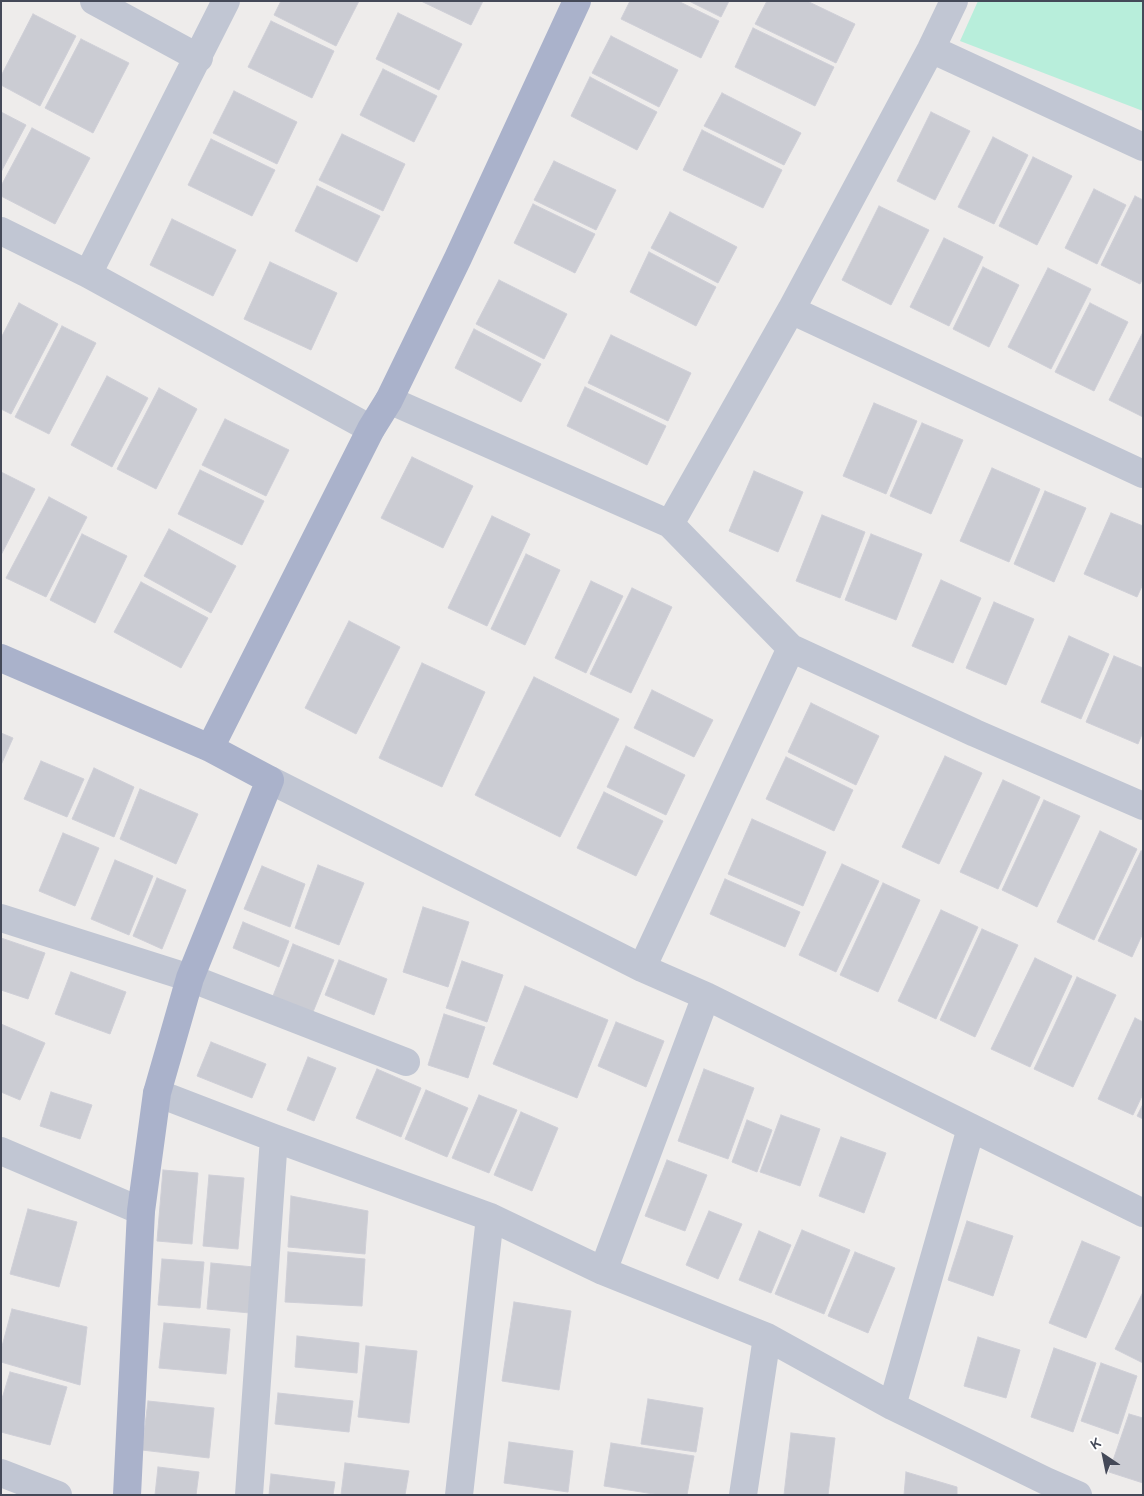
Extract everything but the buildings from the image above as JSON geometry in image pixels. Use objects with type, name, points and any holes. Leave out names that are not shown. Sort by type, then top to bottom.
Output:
[{"type":"main road","points":[[210,748],[371,429],[389,400],[458,258],[577,1]]},
{"type":"main road","points":[[1,658],[210,748],[270,780],[190,978],[157,1093],[142,1210],[127,1495]]},
{"type":"street","points":[[94,1],[199,58]]},
{"type":"street","points":[[88,274],[199,58],[226,1]]},
{"type":"street","points":[[670,524],[791,310],[931,49],[954,1]]},
{"type":"street","points":[[931,49],[1143,147]]},
{"type":"street","points":[[1,232],[88,274],[371,429]]},
{"type":"street","points":[[791,310],[1143,474]]},
{"type":"street","points":[[389,400],[670,524],[791,648],[1143,806]]},
{"type":"street","points":[[642,968],[791,648]]},
{"type":"street","points":[[270,780],[642,968],[706,996],[1143,1213]]},
{"type":"street","points":[[1,918],[190,978],[406,1062]]},
{"type":"street","points":[[603,1271],[706,996]]},
{"type":"street","points":[[157,1093],[274,1138],[490,1216],[603,1271],[767,1337],[1046,1488],[1078,1495]]},
{"type":"street","points":[[892,1406],[971,1128]]},
{"type":"street","points":[[249,1495],[274,1138]]},
{"type":"street","points":[[1,1151],[142,1210]]},
{"type":"street","points":[[459,1495],[490,1216]]},
{"type":"street","points":[[743,1495],[767,1337]]},
{"type":"street","points":[[1,1473],[58,1495]]},
{"type":"green space","points":[[978,1],[1143,1],[1143,111],[960,41]]}]
